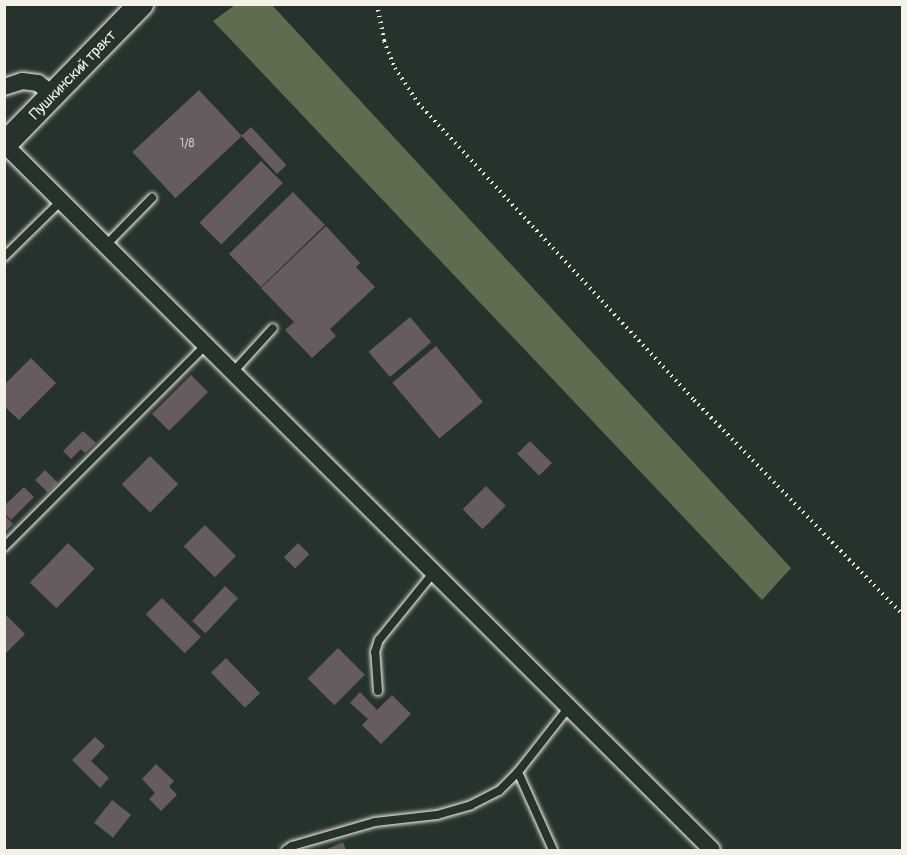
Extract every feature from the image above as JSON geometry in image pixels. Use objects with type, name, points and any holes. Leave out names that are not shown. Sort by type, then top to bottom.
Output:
[{"type":"street","name":"Пушкинский тракт","points":[[5,145],[141,4]]},
{"type":"street","points":[[4,87],[22,81],[38,83],[53,95]]},
{"type":"street","points":[[5,145],[712,850]]},
{"type":"lane","points":[[106,245],[152,198]]},
{"type":"lane","points":[[4,256],[61,201]]},
{"type":"lane","points":[[233,372],[273,328]]},
{"type":"lane","points":[[4,547],[206,345]]},
{"type":"lane","points":[[378,691],[375,652],[379,640],[434,572]]},
{"type":"lane","points":[[286,850],[292,846],[375,822],[438,815],[471,805],[498,791],[518,772],[569,707]]},
{"type":"lane","points":[[518,772],[553,850]]},
{"type":"path","points":[[377,4],[384,41],[395,68],[418,103],[686,391],[903,614]]},
{"type":"green space","points":[[235,5],[272,5],[791,568],[762,600],[213,21]]},
{"type":"building","points":[[199,90],[242,136],[175,198],[132,152]]},
{"type":"building","points":[[251,127],[286,165],[277,174],[241,136]]},
{"type":"building","points":[[261,161],[283,183],[221,244],[199,223]]},
{"type":"building","points":[[293,192],[325,225],[261,287],[229,254]]},
{"type":"building","points":[[326,226],[360,263],[356,267],[375,287],[330,329],[336,336],[312,358],[285,330],[294,322],[261,288]]},
{"type":"building","points":[[410,317],[431,342],[390,377],[369,352]]},
{"type":"building","points":[[436,346],[483,402],[439,439],[392,383]]},
{"type":"building","points":[[31,358],[56,383],[19,420],[4,406],[4,385]]},
{"type":"building","points":[[191,375],[208,392],[169,431],[152,414]]},
{"type":"building","points":[[83,431],[96,443],[85,453],[81,449],[71,459],[63,451]]},
{"type":"building","points":[[530,441],[552,463],[539,476],[517,454]]},
{"type":"building","points":[[150,456],[178,484],[150,513],[122,484]]},
{"type":"building","points":[[45,470],[58,483],[48,493],[35,480]]},
{"type":"building","points":[[486,486],[506,506],[482,529],[463,509]]},
{"type":"building","points":[[24,487],[34,497],[11,520],[4,513],[4,506]]},
{"type":"building","points":[[4,515],[13,524],[4,533]]},
{"type":"building","points":[[205,525],[236,556],[215,577],[184,546]]},
{"type":"building","points":[[68,543],[95,569],[56,608],[30,583]]},
{"type":"building","points":[[298,543],[309,554],[295,568],[284,557]]},
{"type":"building","points":[[225,586],[238,598],[205,633],[192,621]]},
{"type":"building","points":[[162,598],[201,637],[185,653],[146,614]]},
{"type":"building","points":[[4,613],[25,634],[4,655]]},
{"type":"building","points":[[338,648],[365,675],[334,705],[308,678]]},
{"type":"building","points":[[226,658],[260,693],[245,708],[211,673]]},
{"type":"building","points":[[360,692],[377,710],[392,695],[411,714],[381,744],[362,725],[368,719],[350,703]]},
{"type":"building","points":[[95,737],[105,746],[91,761],[109,778],[100,788],[72,760]]},
{"type":"building","points":[[156,764],[174,781],[169,786],[177,795],[161,811],[149,799],[155,793],[142,779]]},
{"type":"building","points":[[112,800],[131,815],[113,838],[94,823]]},
{"type":"building","points":[[343,842],[346,850],[325,850]]}]
